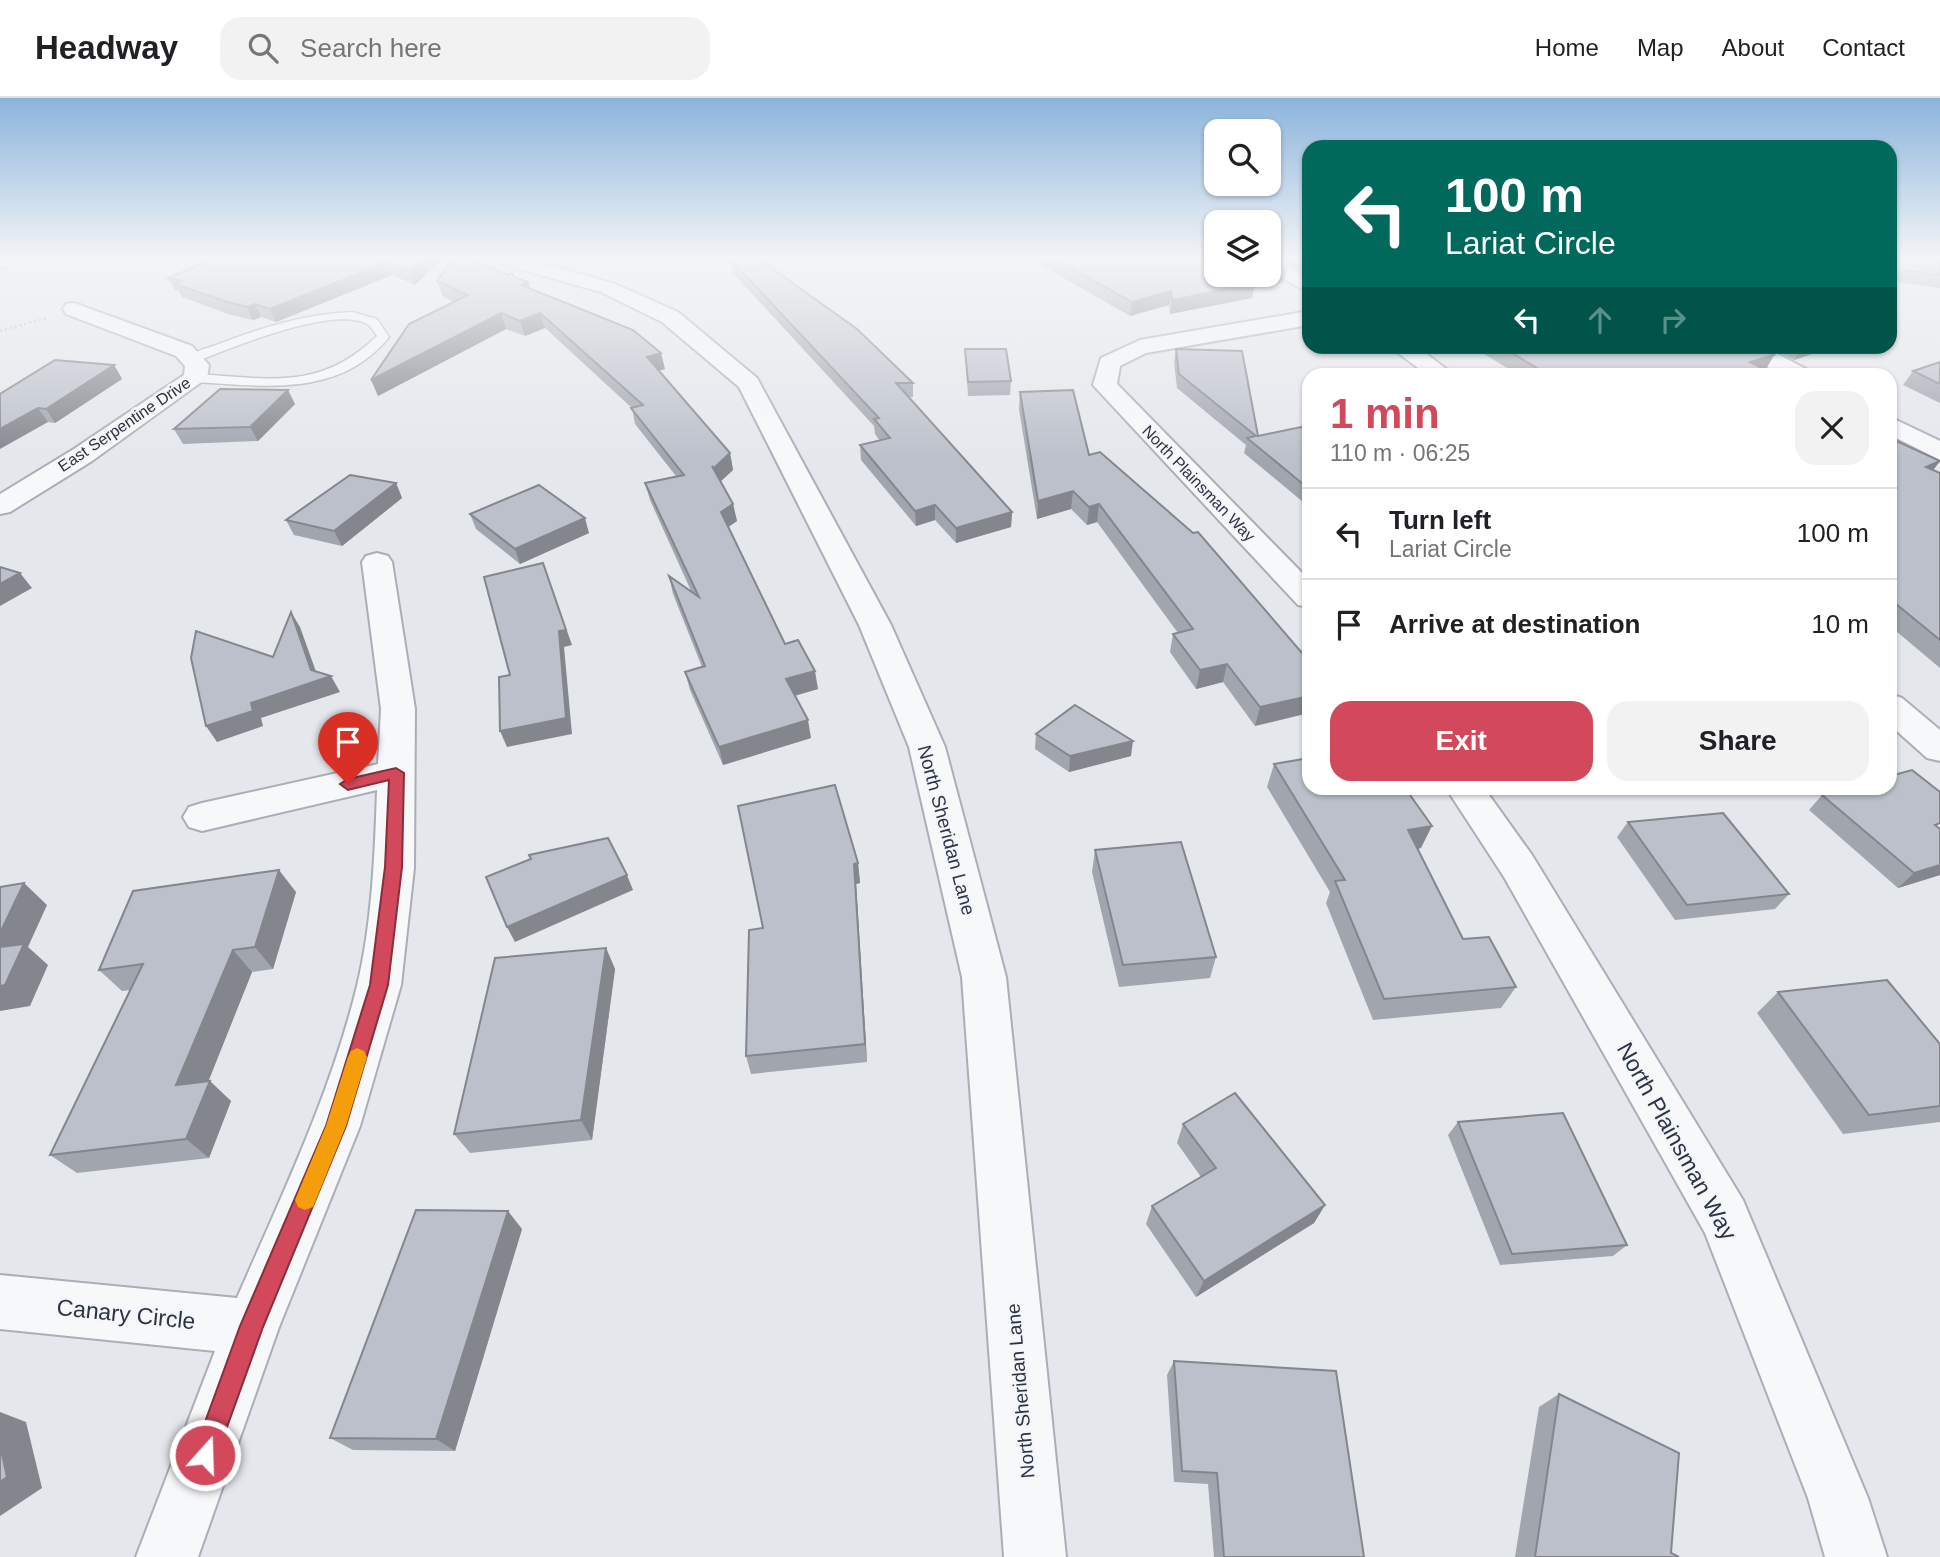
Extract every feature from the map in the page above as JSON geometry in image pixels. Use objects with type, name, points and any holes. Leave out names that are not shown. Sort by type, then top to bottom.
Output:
[{"type":"street","name":"East Serpentine Drive","points":[[0,506],[83,455],[193,368],[184,351],[119,325]]},
{"type":"street","name":"North Sheridan Lane","points":[[680,325],[749,383],[876,625],[927,747],[984,976],[1035,1557]]},
{"type":"street","name":"North Plainsman Way","points":[[1268,325],[1140,347],[1109,363],[1105,385],[1302,591]]},
{"type":"street","points":[[1412,354],[1432,368]]},
{"type":"street","points":[[1759,354],[1786,368]]},
{"type":"street","points":[[1897,429],[1940,452]]},
{"type":"street","points":[[167,1557],[252,1326],[336,1126],[379,985],[394,867],[398,709],[377,562]]},
{"type":"street","points":[[1897,712],[1940,749]]},
{"type":"street","points":[[202,817],[396,773]]},
{"type":"street","name":"North Plainsman Way","points":[[1469,795],[1518,866],[1726,1218],[1838,1498],[1856,1557]]},
{"type":"street","name":"Canary Circle","points":[[0,1302],[252,1326]]},
{"type":"lane","points":[[193,368],[271,330],[290,325]]},
{"type":"lane","points":[[193,368],[295,382],[322,379],[345,370],[372,350],[383,337],[383,332],[374,325]]},
{"type":"path","points":[[0,331],[20,325]]},
{"type":"building","points":[[408,325],[478,325],[371,380]]},
{"type":"building","points":[[554,325],[621,325],[633,330],[661,353],[647,357],[730,453],[714,468],[712,466],[733,504],[721,512],[785,644],[798,640],[815,671],[786,679],[808,720],[719,747],[685,672],[705,666],[669,576],[699,597],[645,483],[684,475],[631,408],[643,405]]},
{"type":"building","points":[[792,325],[852,325],[857,329],[913,383],[896,383],[1012,512],[956,528],[935,505],[915,511],[860,445],[890,438],[874,419],[879,418]]},
{"type":"building","points":[[965,349],[1006,349],[1011,381],[968,382]]},
{"type":"building","points":[[1176,349],[1242,351],[1258,436],[1302,428],[1302,483],[1247,438],[1256,436],[1179,374]]},
{"type":"building","points":[[1513,354],[1774,355],[1750,362],[1762,368],[1537,368]]},
{"type":"building","points":[[55,360],[114,365],[46,409],[38,408],[0,429],[0,394]]},
{"type":"building","points":[[1940,362],[1940,384],[1913,371]]},
{"type":"building","points":[[220,389],[288,390],[250,427],[174,429]]},
{"type":"building","points":[[1073,390],[1089,455],[1100,452],[1193,533],[1198,532],[1302,653],[1302,698],[1260,707],[1227,664],[1200,670],[1173,634],[1193,629],[1099,504],[1089,507],[1073,491],[1038,501],[1020,392]]},
{"type":"building","points":[[1897,441],[1940,461],[1926,467],[1940,473],[1940,640],[1897,605]]},
{"type":"building","points":[[350,475],[396,483],[334,531],[286,520]]},
{"type":"building","points":[[539,485],[585,518],[515,549],[470,514]]},
{"type":"building","points":[[543,563],[566,630],[559,631],[566,718],[500,731],[499,677],[510,675],[484,577]]},
{"type":"building","points":[[0,567],[20,573],[0,584]]},
{"type":"building","points":[[291,612],[311,670],[331,676],[251,703],[253,711],[206,726],[191,658],[196,631],[273,657]]},
{"type":"building","points":[[1075,705],[1133,741],[1070,756],[1036,734]]},
{"type":"building","points":[[1302,759],[1302,795],[1410,795],[1432,826],[1408,830],[1463,939],[1489,937],[1516,987],[1384,999],[1335,881],[1345,880],[1274,764]]},
{"type":"building","points":[[1912,770],[1940,792],[1940,823],[1935,825],[1940,829],[1940,865],[1914,873],[1822,795],[1897,795],[1897,774]]},
{"type":"building","points":[[835,785],[858,863],[854,864],[865,1044],[746,1056],[749,930],[763,928],[738,806]]},
{"type":"building","points":[[1723,813],[1789,894],[1687,905],[1628,822]]},
{"type":"building","points":[[608,838],[627,875],[507,927],[486,877],[531,859],[529,855]]},
{"type":"building","points":[[1181,842],[1216,957],[1123,965],[1095,850]]},
{"type":"building","points":[[279,870],[255,947],[233,950],[176,1085],[210,1081],[186,1139],[50,1155],[143,964],[99,970],[133,891]]},
{"type":"building","points":[[24,883],[0,933],[0,887]]},
{"type":"building","points":[[24,944],[5,985],[0,986],[0,947]]},
{"type":"building","points":[[606,948],[581,1120],[454,1134],[495,958]]},
{"type":"building","points":[[1887,980],[1940,1044],[1940,1106],[1869,1115],[1778,992]]},
{"type":"building","points":[[1235,1093],[1325,1205],[1204,1281],[1152,1206],[1216,1168],[1183,1124]]},
{"type":"building","points":[[1563,1113],[1627,1245],[1512,1254],[1458,1122]]},
{"type":"building","points":[[416,1210],[508,1211],[436,1439],[330,1438]]},
{"type":"building","points":[[1174,1361],[1336,1371],[1364,1557],[1224,1557],[1217,1473],[1182,1471]]},
{"type":"building","points":[[1559,1394],[1679,1453],[1671,1553],[1679,1557],[1535,1557]]},
{"type":"building","points":[[0,1445],[7,1477],[0,1482]]},
{"type":"slow traffic","points":[[305,1200],[336,1126],[357,1057]]},
{"type":"route","points":[[205,1455],[252,1326],[336,1126],[379,985],[394,867],[396,773],[348,784]]}]
